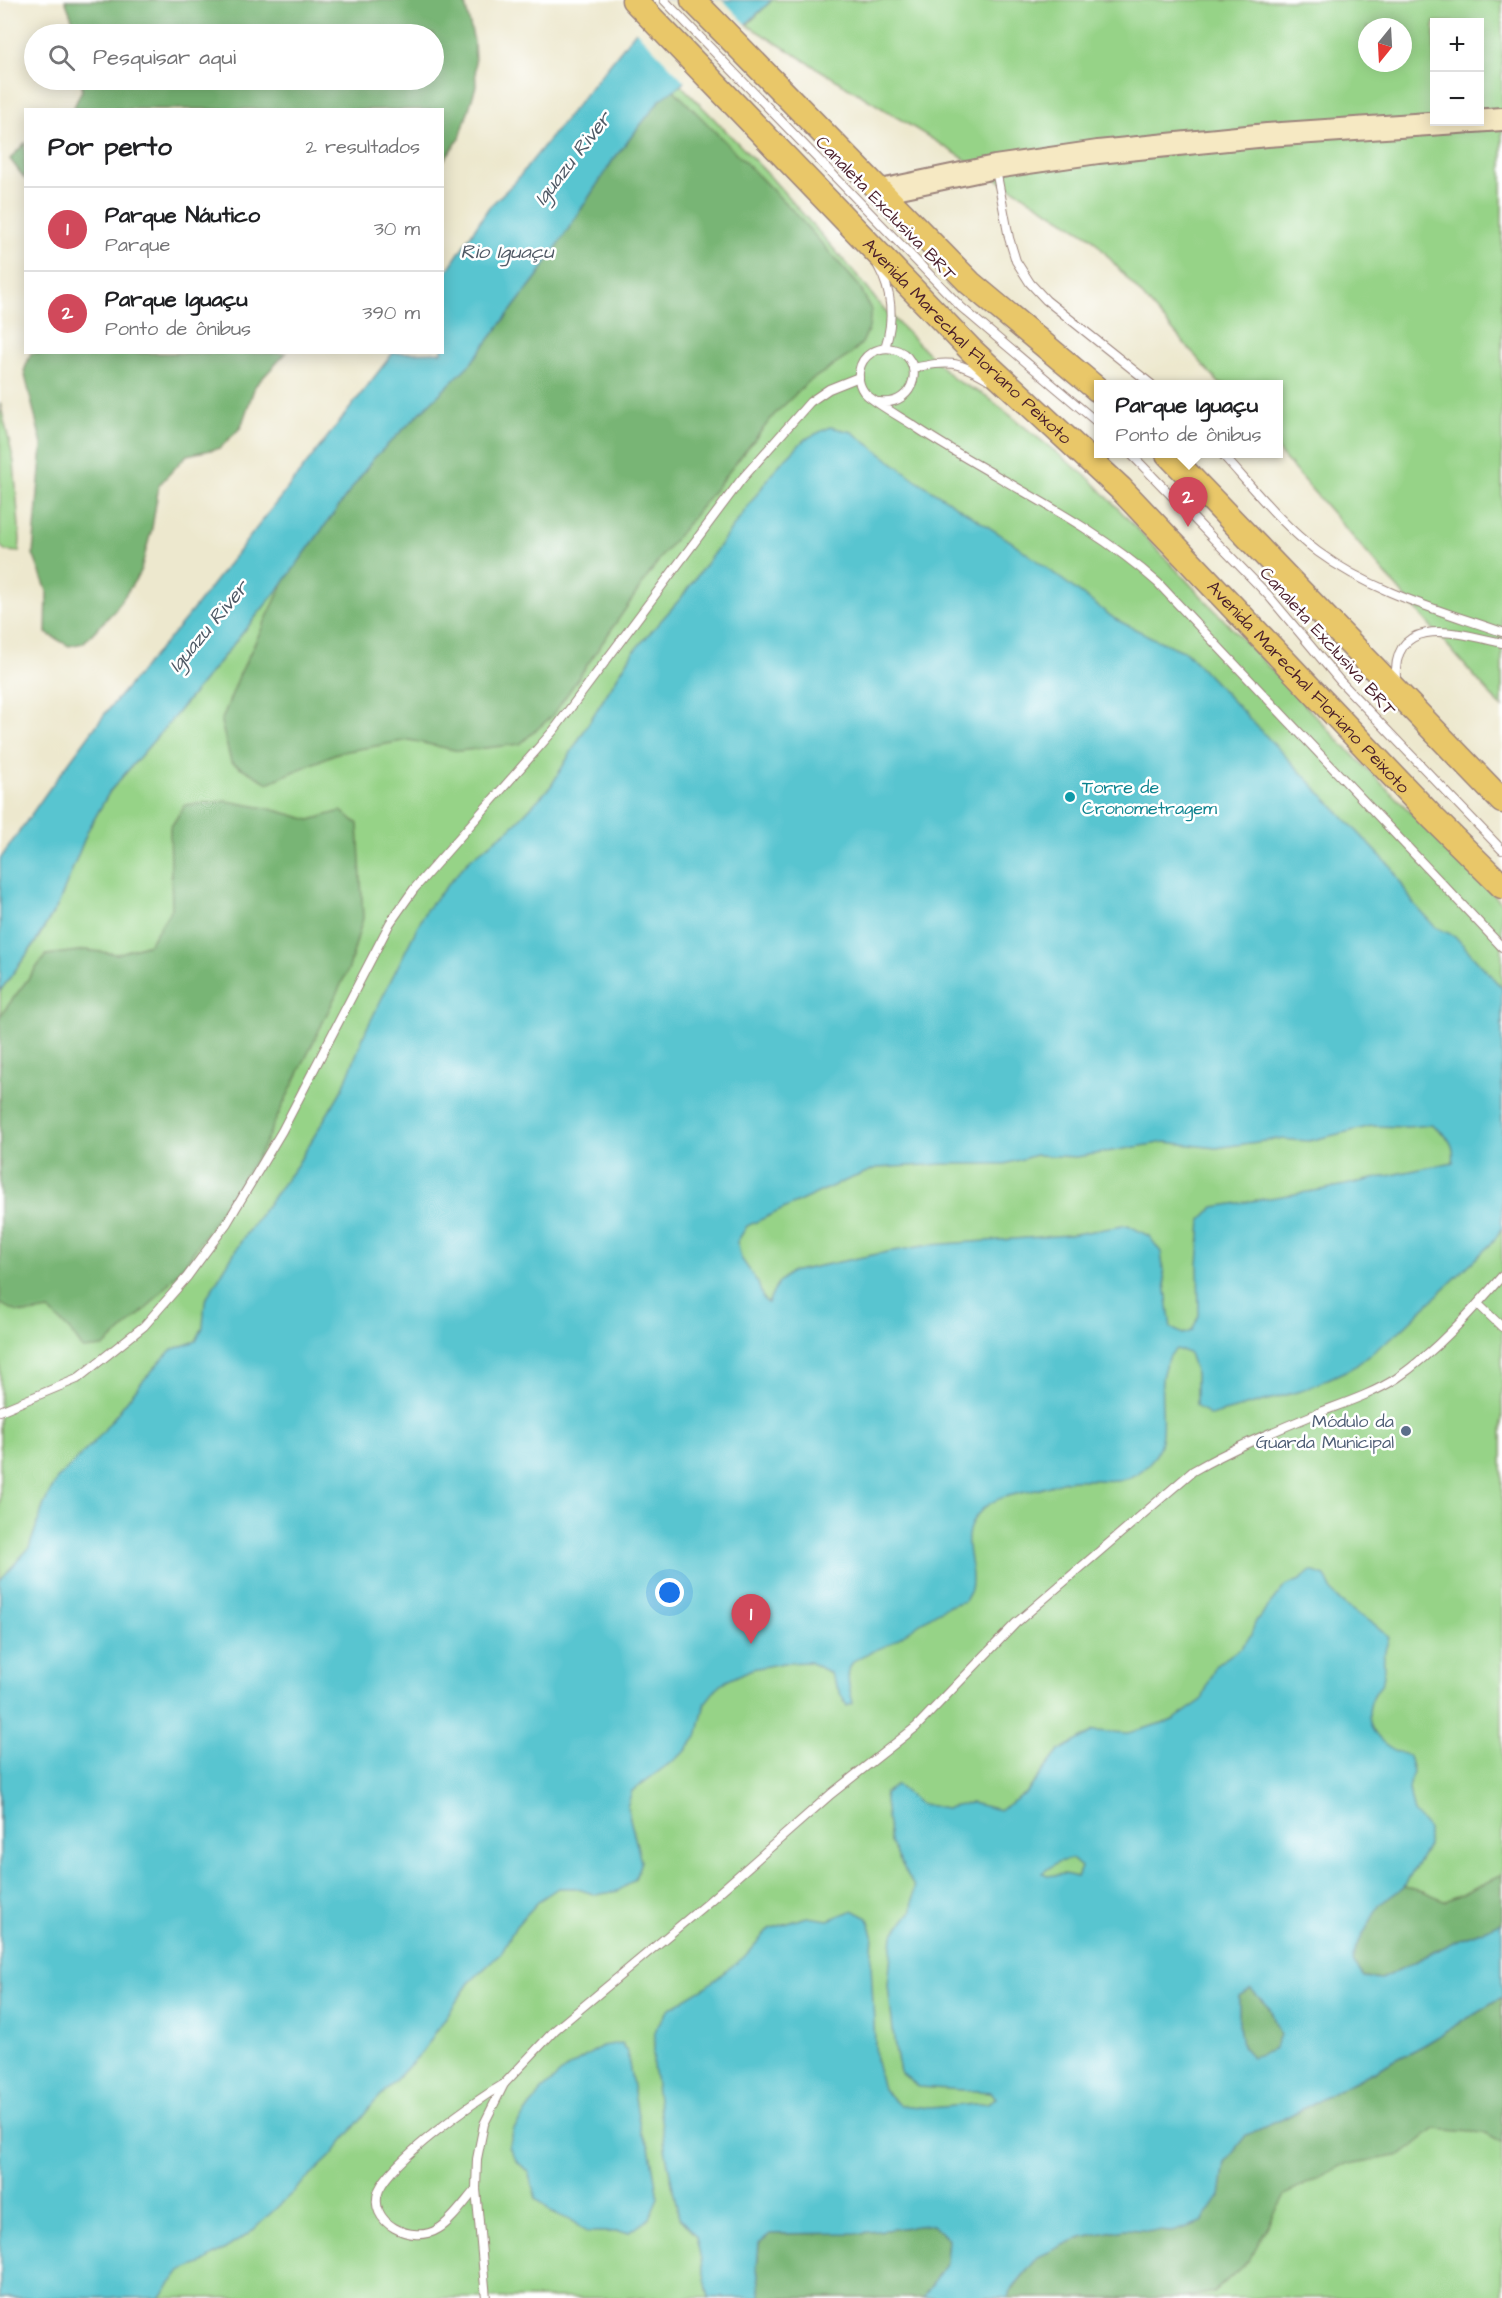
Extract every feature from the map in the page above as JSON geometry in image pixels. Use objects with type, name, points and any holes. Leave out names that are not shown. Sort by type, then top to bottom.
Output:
[{"type":"main road","name":"Avenida Marechal Floriano Peixoto","points":[[634,0],[881,191],[970,283],[1094,387]]},
{"type":"main road","name":"Avenida Marechal Floriano Peixoto","points":[[693,0],[758,98],[861,236],[971,350],[1121,489],[1434,819],[1502,885]]},
{"type":"main road","points":[[1173,458],[1502,801]]},
{"type":"street","points":[[881,191],[995,167],[1098,152],[1219,140],[1502,119]]},
{"type":"lane","name":"Canaleta Exclusiva BRT","points":[[664,0],[961,307],[1094,420]]},
{"type":"lane","points":[[995,167],[1009,238],[1016,261],[1030,283],[1046,300],[1145,380]]},
{"type":"lane","points":[[861,236],[881,272],[890,298],[892,318],[885,348]]},
{"type":"lane","points":[[879,402],[896,402],[903,398],[912,384],[913,368],[902,353],[894,349],[885,348],[869,354],[859,369],[859,377],[865,393],[929,436],[1092,534],[1138,566],[1158,584],[1502,947]]},
{"type":"lane","points":[[913,368],[950,362],[963,365],[987,378],[1050,422]]},
{"type":"lane","points":[[0,1411],[77,1379],[144,1326],[187,1277],[227,1223],[282,1131],[385,933],[414,889],[554,730],[757,462],[810,402],[829,389],[859,377]]},
{"type":"lane","name":"Canaleta Exclusiva BRT","points":[[1136,458],[1268,595],[1340,681],[1502,850]]},
{"type":"lane","points":[[1227,458],[1299,536],[1346,571],[1409,600],[1502,632]]},
{"type":"lane","points":[[1396,689],[1396,670],[1400,654],[1405,645],[1428,631],[1440,631],[1502,643]]},
{"type":"lane","points":[[476,2189],[439,2229],[421,2236],[404,2234],[385,2222],[378,2208],[378,2193],[385,2178],[400,2161],[485,2095],[504,2084],[555,2030],[706,1904],[831,1794],[916,1727],[1016,1623],[1193,1472],[1226,1452],[1367,1394],[1396,1378],[1418,1362],[1478,1304],[1502,1276]]},
{"type":"lane","points":[[1478,1304],[1502,1327]]},
{"type":"lane","points":[[486,2298],[476,2189],[477,2159],[484,2124],[504,2084]]},
{"type":"green space","points":[[65,0],[464,0],[474,41],[476,86],[460,138],[444,160],[444,108],[73,108],[82,90],[444,90],[444,24],[74,24]]},
{"type":"green space","points":[[772,0],[1502,0],[1502,708],[1283,457],[1283,380],[1216,380],[1091,237],[747,25]]},
{"type":"green space","points":[[681,85],[767,173],[861,280],[880,305],[955,380],[986,396],[1092,481],[1342,744],[1502,903],[1502,2298],[0,2298],[0,991],[33,946],[58,905],[88,830],[110,791],[174,717],[284,582],[373,459],[673,89]]},
{"type":"green space","points":[[673,89],[794,212],[860,287],[871,310],[869,328],[862,343],[850,355],[808,382],[774,415],[661,557],[553,715],[520,744],[459,751],[409,740],[337,753],[268,783],[231,762],[221,722],[239,676],[284,582],[373,459],[471,363],[539,274],[613,160],[660,100]]},
{"type":"green space","points":[[24,144],[24,178],[10,159]]},
{"type":"green space","points":[[31,354],[285,354],[255,386],[241,427],[220,448],[187,455],[159,485],[152,528],[140,573],[115,610],[83,643],[69,646],[46,633],[47,591],[33,554],[42,445],[24,371]]},
{"type":"green space","points":[[0,403],[14,462],[19,552],[6,551],[0,546]]},
{"type":"green space","points":[[226,801],[271,809],[310,820],[341,811],[358,824],[363,918],[349,968],[260,1153],[186,1263],[147,1308],[103,1347],[83,1349],[72,1333],[49,1310],[23,1313],[0,1303],[0,1016],[46,955],[86,950],[117,954],[149,944],[172,908],[170,828],[185,805]]},
{"type":"green space","points":[[1502,1875],[1502,1923],[1462,1938],[1381,1979],[1364,1977],[1353,1962],[1356,1947],[1380,1904],[1404,1887],[1423,1891],[1446,1901]]},
{"type":"green space","points":[[1251,1989],[1270,2009],[1280,2035],[1273,2050],[1252,2057],[1242,2046],[1239,2026],[1239,1997]]},
{"type":"green space","points":[[1502,1997],[1502,2143],[1484,2133],[1435,2129],[1402,2155],[1343,2165],[1285,2195],[1249,2260],[1214,2292],[1183,2298],[1008,2298],[1010,2292],[1038,2257],[1081,2237],[1125,2229],[1172,2232],[1220,2196],[1225,2162],[1246,2135],[1283,2119],[1426,2044]]},
{"type":"green space","points":[[933,2224],[948,2239],[946,2263],[923,2298],[761,2298],[757,2268],[759,2243],[770,2234],[861,2233]]},
{"type":"water","name":"Rio Iguaçu","points":[[661,0],[772,0],[681,85],[660,100],[613,160],[539,274],[471,363],[373,459],[284,582],[174,717],[110,791],[88,830],[58,905],[33,946],[0,991],[0,859],[107,711],[188,616],[392,354],[444,354],[444,275],[489,207],[515,182]]},
{"type":"water","points":[[830,427],[852,432],[916,480],[1012,542],[1115,619],[1186,652],[1392,868],[1413,903],[1435,927],[1455,936],[1502,988],[1502,1227],[1494,1241],[1401,1330],[1354,1367],[1304,1390],[1210,1416],[1196,1405],[1196,1374],[1189,1353],[1176,1349],[1167,1361],[1163,1375],[1161,1438],[1157,1452],[1148,1465],[1128,1478],[1066,1481],[1004,1497],[990,1503],[978,1514],[968,1533],[972,1579],[971,1590],[965,1601],[944,1608],[891,1643],[853,1662],[848,1676],[853,1703],[847,1706],[829,1672],[809,1662],[783,1663],[752,1669],[720,1684],[705,1703],[697,1737],[685,1752],[632,1791],[627,1807],[641,1861],[635,1879],[618,1891],[596,1895],[575,1888],[558,1888],[540,1900],[516,1926],[501,1953],[469,1983],[423,2051],[373,2104],[330,2157],[249,2234],[203,2263],[180,2272],[160,2298],[0,2298],[0,1580],[29,1548],[44,1504],[57,1479],[97,1439],[141,1383],[171,1350],[196,1341],[203,1327],[205,1301],[243,1238],[297,1165],[343,1088],[366,1030],[426,910],[469,860],[511,828],[551,786],[633,652],[681,598],[776,468],[805,439]],"holes":[[[1431,1125],[1449,1140],[1453,1149],[1453,1162],[1326,1189],[1214,1207],[1201,1220],[1198,1266],[1199,1315],[1192,1331],[1183,1334],[1171,1328],[1161,1252],[1149,1236],[1128,1225],[1069,1235],[930,1245],[791,1272],[778,1283],[768,1303],[763,1299],[758,1283],[741,1258],[737,1242],[747,1226],[877,1168],[943,1164],[1005,1164],[1036,1155],[1077,1157],[1165,1142],[1216,1148],[1278,1139],[1309,1141],[1372,1126]]]},
{"type":"water","points":[[1311,1571],[1325,1576],[1334,1595],[1342,1603],[1383,1631],[1389,1638],[1384,1656],[1383,1680],[1373,1697],[1369,1718],[1371,1726],[1382,1741],[1409,1756],[1413,1771],[1409,1789],[1414,1813],[1428,1828],[1428,1846],[1404,1887],[1380,1904],[1356,1947],[1353,1962],[1364,1977],[1381,1979],[1462,1938],[1502,1923],[1502,1997],[1426,2044],[1283,2119],[1246,2135],[1225,2162],[1220,2196],[1202,2222],[1172,2232],[1125,2229],[1081,2237],[1038,2257],[1010,2291],[1008,2298],[923,2298],[946,2263],[948,2239],[933,2224],[861,2233],[770,2234],[759,2243],[757,2268],[761,2298],[709,2298],[696,2236],[679,2218],[666,2154],[653,2065],[655,2029],[670,2008],[704,1988],[744,1957],[769,1929],[807,1917],[828,1920],[853,1910],[868,1918],[873,1935],[871,1965],[876,2062],[883,2089],[899,2105],[930,2108],[987,2103],[996,2098],[991,2092],[919,2087],[900,2072],[888,1985],[893,1935],[912,1911],[914,1887],[890,1842],[884,1793],[897,1785],[920,1804],[946,1808],[971,1803],[1000,1810],[1026,1793],[1059,1751],[1094,1731],[1128,1733],[1173,1720],[1202,1700],[1215,1666],[1242,1647],[1250,1637],[1255,1623],[1285,1586],[1300,1580]],"holes":[[[1072,1859],[1081,1867],[1077,1877],[1064,1874],[1047,1876],[1042,1873],[1058,1862]],[[1251,1989],[1270,2009],[1280,2035],[1273,2050],[1252,2057],[1242,2046],[1239,2026],[1239,1997]]]},
{"type":"water","points":[[621,2043],[627,2052],[641,2133],[649,2146],[658,2197],[650,2218],[630,2232],[586,2232],[572,2221],[553,2213],[536,2198],[528,2172],[516,2160],[509,2147],[514,2129],[540,2092],[567,2068],[602,2046]]},
{"type":"pier","points":[[657,0],[723,0],[749,27],[687,84],[635,30]]},
{"type":"place","name":"Parque Iguaçu","points":[[1188,527]]},
{"type":"place","name":"Torre de Cronometragem","points":[[1070,797]]},
{"type":"place","name":"Módulo da Guarda Municipal","points":[[1406,1431]]},
{"type":"place","name":"Parque Náutico","points":[[751,1644]]},
{"type":"water label","name":"Iguazu River","points":[[572,158]]},
{"type":"water label","name":"Iguazu River","points":[[208,626]]}]
